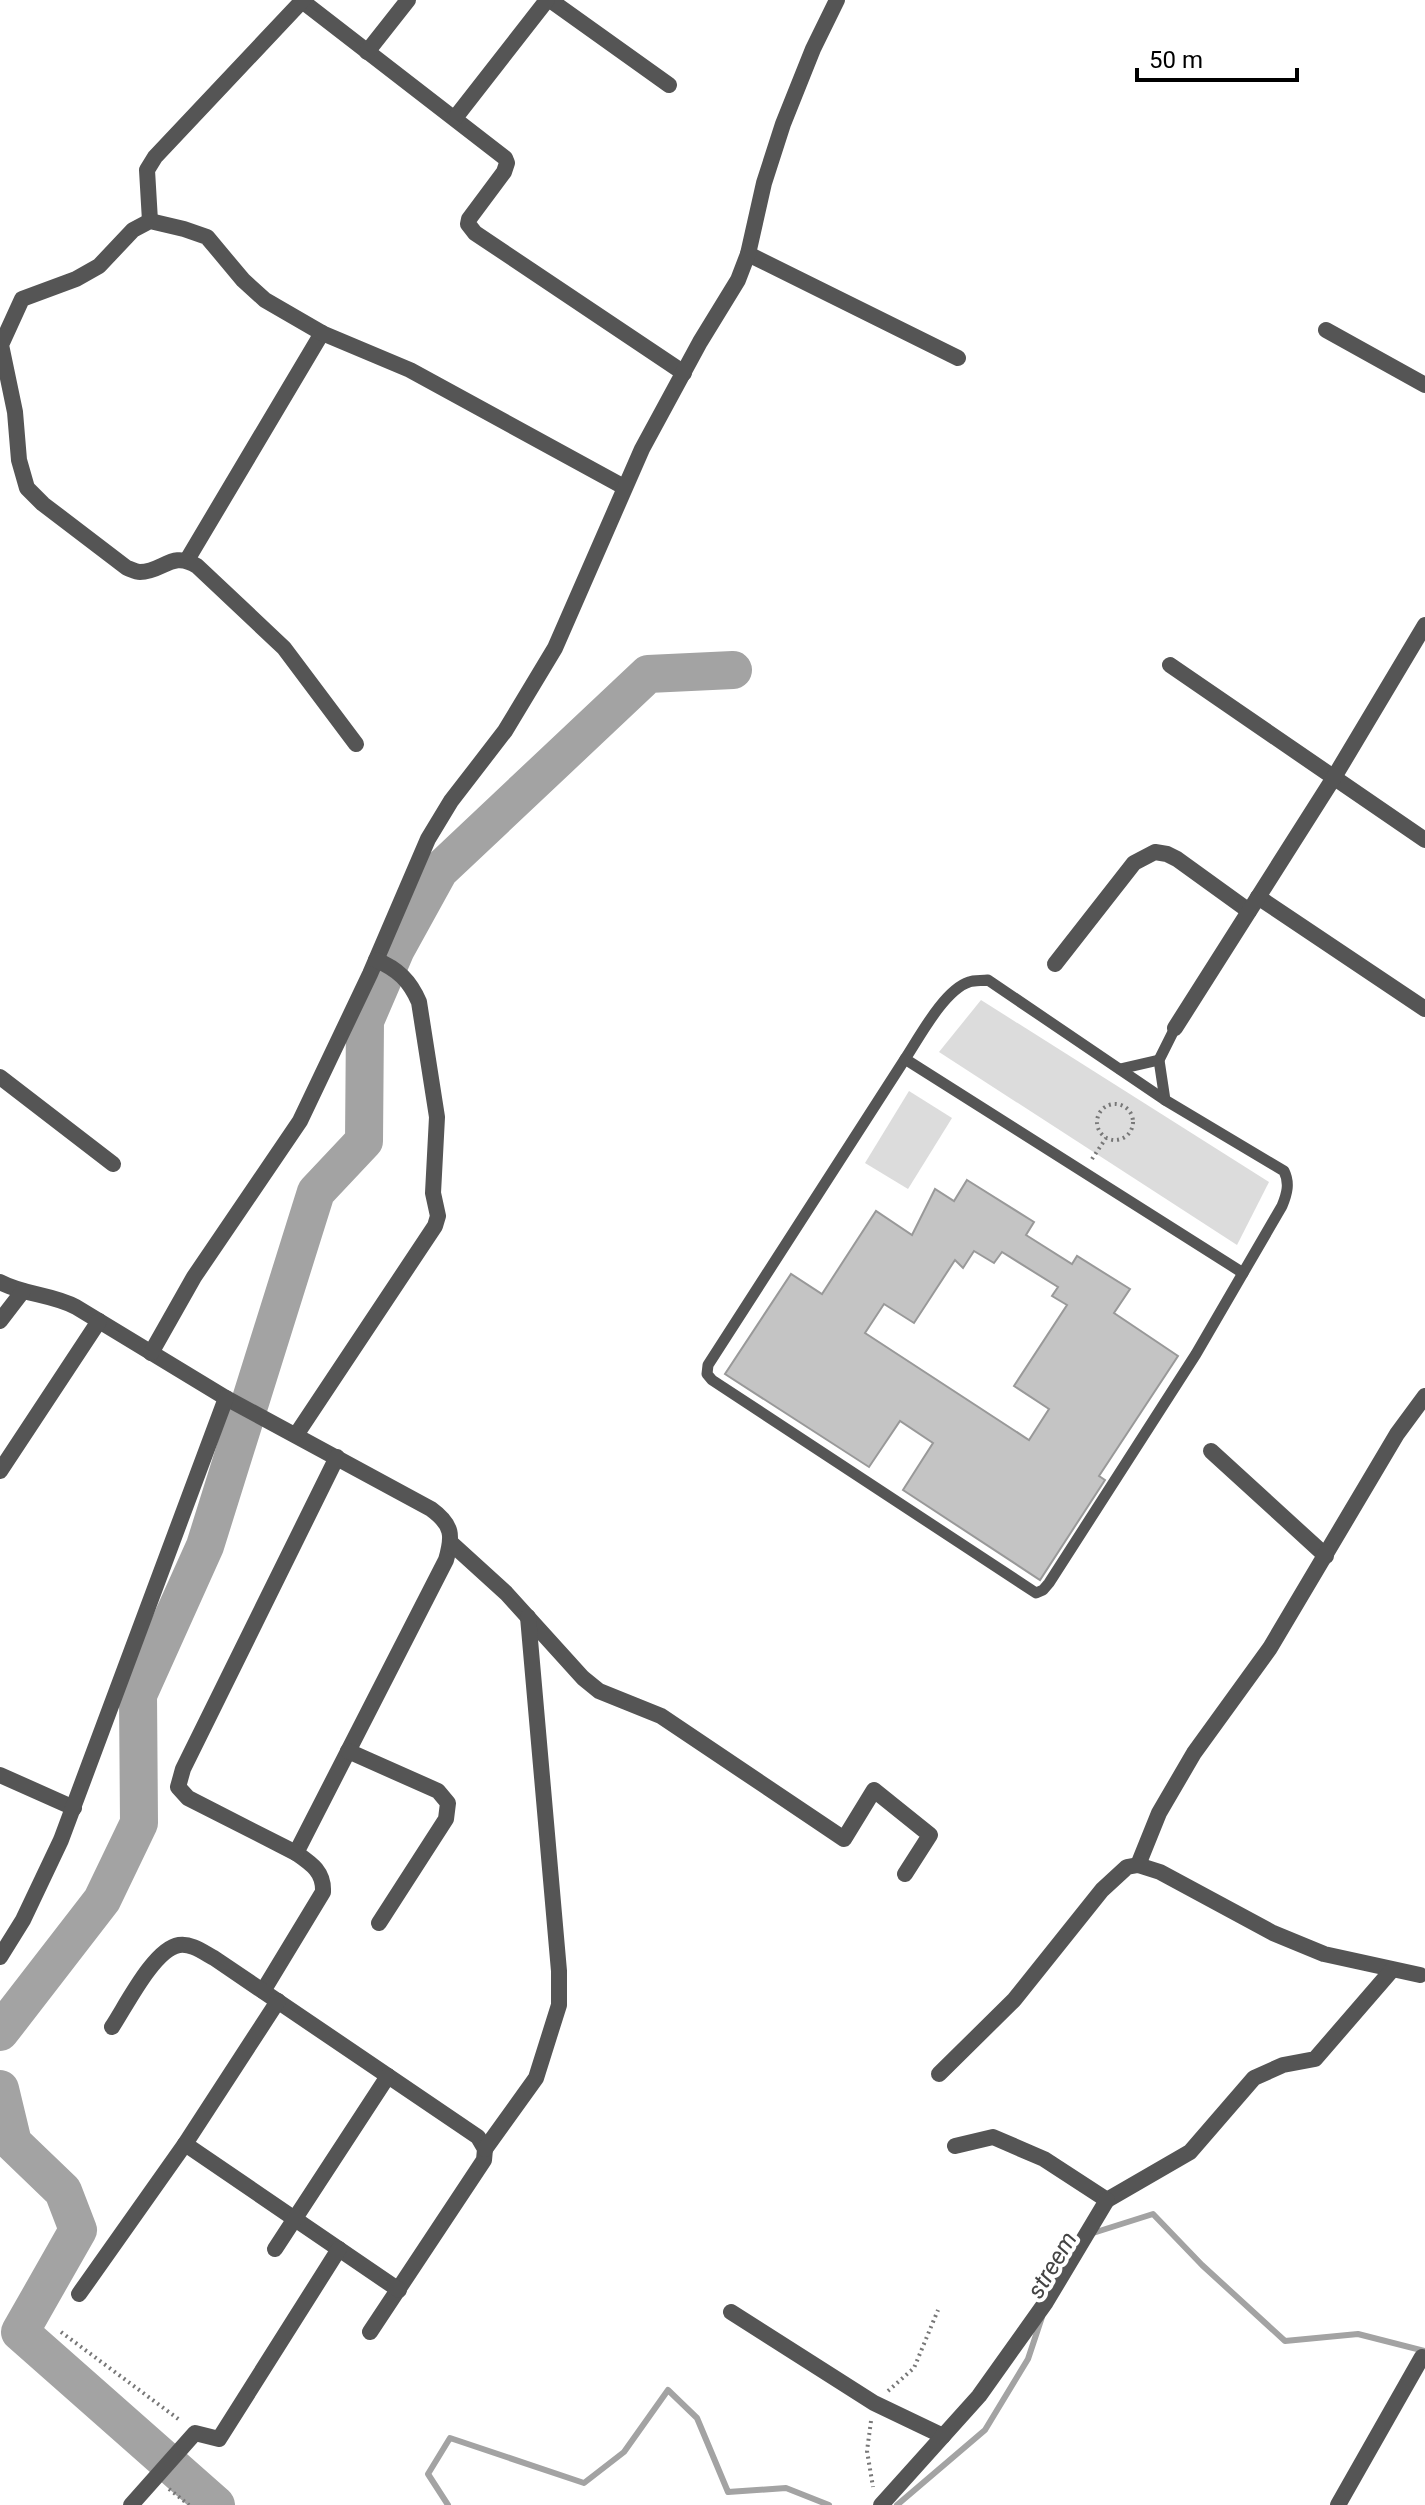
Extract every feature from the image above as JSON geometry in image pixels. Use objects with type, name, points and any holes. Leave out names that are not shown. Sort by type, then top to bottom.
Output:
[{"type":"street","points":[[367,52],[408,0]]},
{"type":"street","points":[[455,118],[548,0],[669,85]]},
{"type":"street","points":[[151,1353],[194,1277],[300,1121],[386,965],[428,839],[451,801],[505,731],[555,648],[642,449],[738,280],[748,254],[764,183],[783,124],[813,49],[837,0]]},
{"type":"street","points":[[150,221],[147,170],[155,157],[302,1],[500,153],[507,163],[504,172],[469,219],[471,229],[684,373]]},
{"type":"street","points":[[356,744],[284,648],[197,566],[187,560],[173,560],[140,572],[127,568],[43,504],[27,488],[19,460],[15,412],[1,344],[22,299],[76,279],[99,266],[133,230],[150,221],[184,229],[207,237],[243,280],[265,300],[322,333],[410,370],[624,487]]},
{"type":"street","points":[[748,254],[958,358]]},
{"type":"street","points":[[1326,330],[1425,385]]},
{"type":"street","points":[[187,560],[322,333]]},
{"type":"street","points":[[1175,1028],[1333,779],[1425,625]]},
{"type":"street","points":[[1170,665],[1425,840]]},
{"type":"street","points":[[1055,964],[1134,863],[1155,852],[1177,859],[1425,1009]]},
{"type":"street","points":[[296,1435],[435,1226],[438,1216],[433,1193],[437,1117],[419,1002],[412,985],[386,965]]},
{"type":"street","points":[[0,1077],[113,1164]]},
{"type":"street","points":[[0,1282],[23,1291],[64,1300],[229,1400],[443,1518],[450,1530],[451,1543],[446,1560],[296,1853]]},
{"type":"street","points":[[0,1321],[23,1291]]},
{"type":"street","points":[[0,1471],[99,1321]]},
{"type":"street","points":[[1138,1865],[1159,1813],[1194,1753],[1270,1648],[1397,1434],[1425,1396]]},
{"type":"street","points":[[0,1957],[36,1894],[74,1808],[229,1400]]},
{"type":"street","points":[[1211,1451],[1326,1556]]},
{"type":"street","points":[[79,2294],[185,2144],[270,1996],[323,1892],[324,1881],[320,1874],[296,1853],[188,1798],[178,1787],[183,1769],[337,1457]]},
{"type":"street","points":[[451,1543],[599,1691],[661,1716],[844,1839],[874,1790],[930,1835],[905,1874]]},
{"type":"street","points":[[370,2332],[474,2178],[484,2160],[485,2149],[536,2078],[559,2005],[559,1971],[528,1617]]},
{"type":"street","points":[[348,1751],[438,1791],[448,1803],[446,1819],[379,1923]]},
{"type":"street","points":[[0,1775],[74,1808]]},
{"type":"street","points":[[939,2074],[1014,2000],[1116,1875],[1127,1867],[1138,1865],[1160,1872],[1273,1933],[1324,1954],[1423,1975]]},
{"type":"street","points":[[112,2027],[165,1951],[180,1945],[193,1946],[478,2137],[485,2149]]},
{"type":"street","points":[[881,2505],[979,2396],[1046,2302],[1107,2200],[1190,2152],[1254,2078],[1283,2065],[1315,2059],[1392,1970]]},
{"type":"street","points":[[275,2249],[388,2076]]},
{"type":"street","points":[[955,2146],[993,2137],[1044,2159],[1107,2200]]},
{"type":"street","points":[[185,2144],[399,2290]]},
{"type":"street","points":[[131,2505],[195,2433],[219,2439],[339,2249]]},
{"type":"street","points":[[731,2312],[874,2403],[943,2436]]},
{"type":"street","points":[[1338,2505],[1422,2357]]},
{"type":"lane","points":[[988,980],[1165,1100],[1284,1171],[1288,1179],[1282,1206],[1189,1366],[1049,1583],[1036,1593],[707,1374],[708,1365],[905,1059],[950,996],[969,982],[988,980]]},
{"type":"lane","points":[[1165,1100],[1159,1060],[1175,1028]]},
{"type":"lane","points":[[905,1059],[1243,1273]]},
{"type":"lane","points":[[1120,1069],[1159,1060]]},
{"type":"path","points":[[1111,1105],[1123,1107],[1132,1121],[1130,1131],[1117,1140],[1106,1138],[1098,1128],[1098,1116],[1111,1105]]},
{"type":"path","points":[[1084,1172],[1106,1138]]},
{"type":"path","points":[[61,2332],[161,2404],[195,2433]]},
{"type":"path","points":[[156,2477],[189,2505]]},
{"type":"shaded area","points":[[981,1000],[1269,1182],[1237,1245],[939,1052]]},
{"type":"shaded area","points":[[909,1091],[952,1118],[908,1189],[865,1163]]},
{"type":"building","points":[[967,1180],[1034,1222],[1026,1235],[1072,1264],[1077,1256],[1130,1289],[1114,1313],[1178,1356],[1099,1476],[1105,1480],[1040,1580],[903,1490],[933,1443],[900,1421],[869,1467],[725,1374],[791,1274],[822,1294],[876,1211],[912,1235],[935,1189],[954,1201]],"holes":[[[974,1251],[994,1263],[1002,1252],[1058,1287],[1052,1296],[1067,1305],[1014,1386],[1049,1409],[1029,1440],[865,1333],[884,1304],[914,1323],[955,1260],[963,1268]]]},
{"type":"waterway","points":[[0,2032],[102,1900],[139,1823],[138,1695],[205,1546],[316,1192],[364,1141],[365,1021],[396,949],[439,871],[648,674],[733,670]]},
{"type":"waterway","points":[[0,2089],[13,2143],[63,2191],[78,2230],[20,2332],[216,2505]]},
{"type":"waterway","name":"streem","points":[[1093,2233],[1153,2214],[1202,2265],[1285,2341],[1358,2334],[1425,2351]]},
{"type":"waterway","name":"streem","points":[[897,2505],[985,2430],[1028,2359],[1042,2317]]},
{"type":"waterway","name":"streem","points":[[448,2505],[428,2474],[450,2438],[584,2483],[624,2452],[668,2390],[697,2418],[728,2492],[786,2488],[829,2505]]}]
